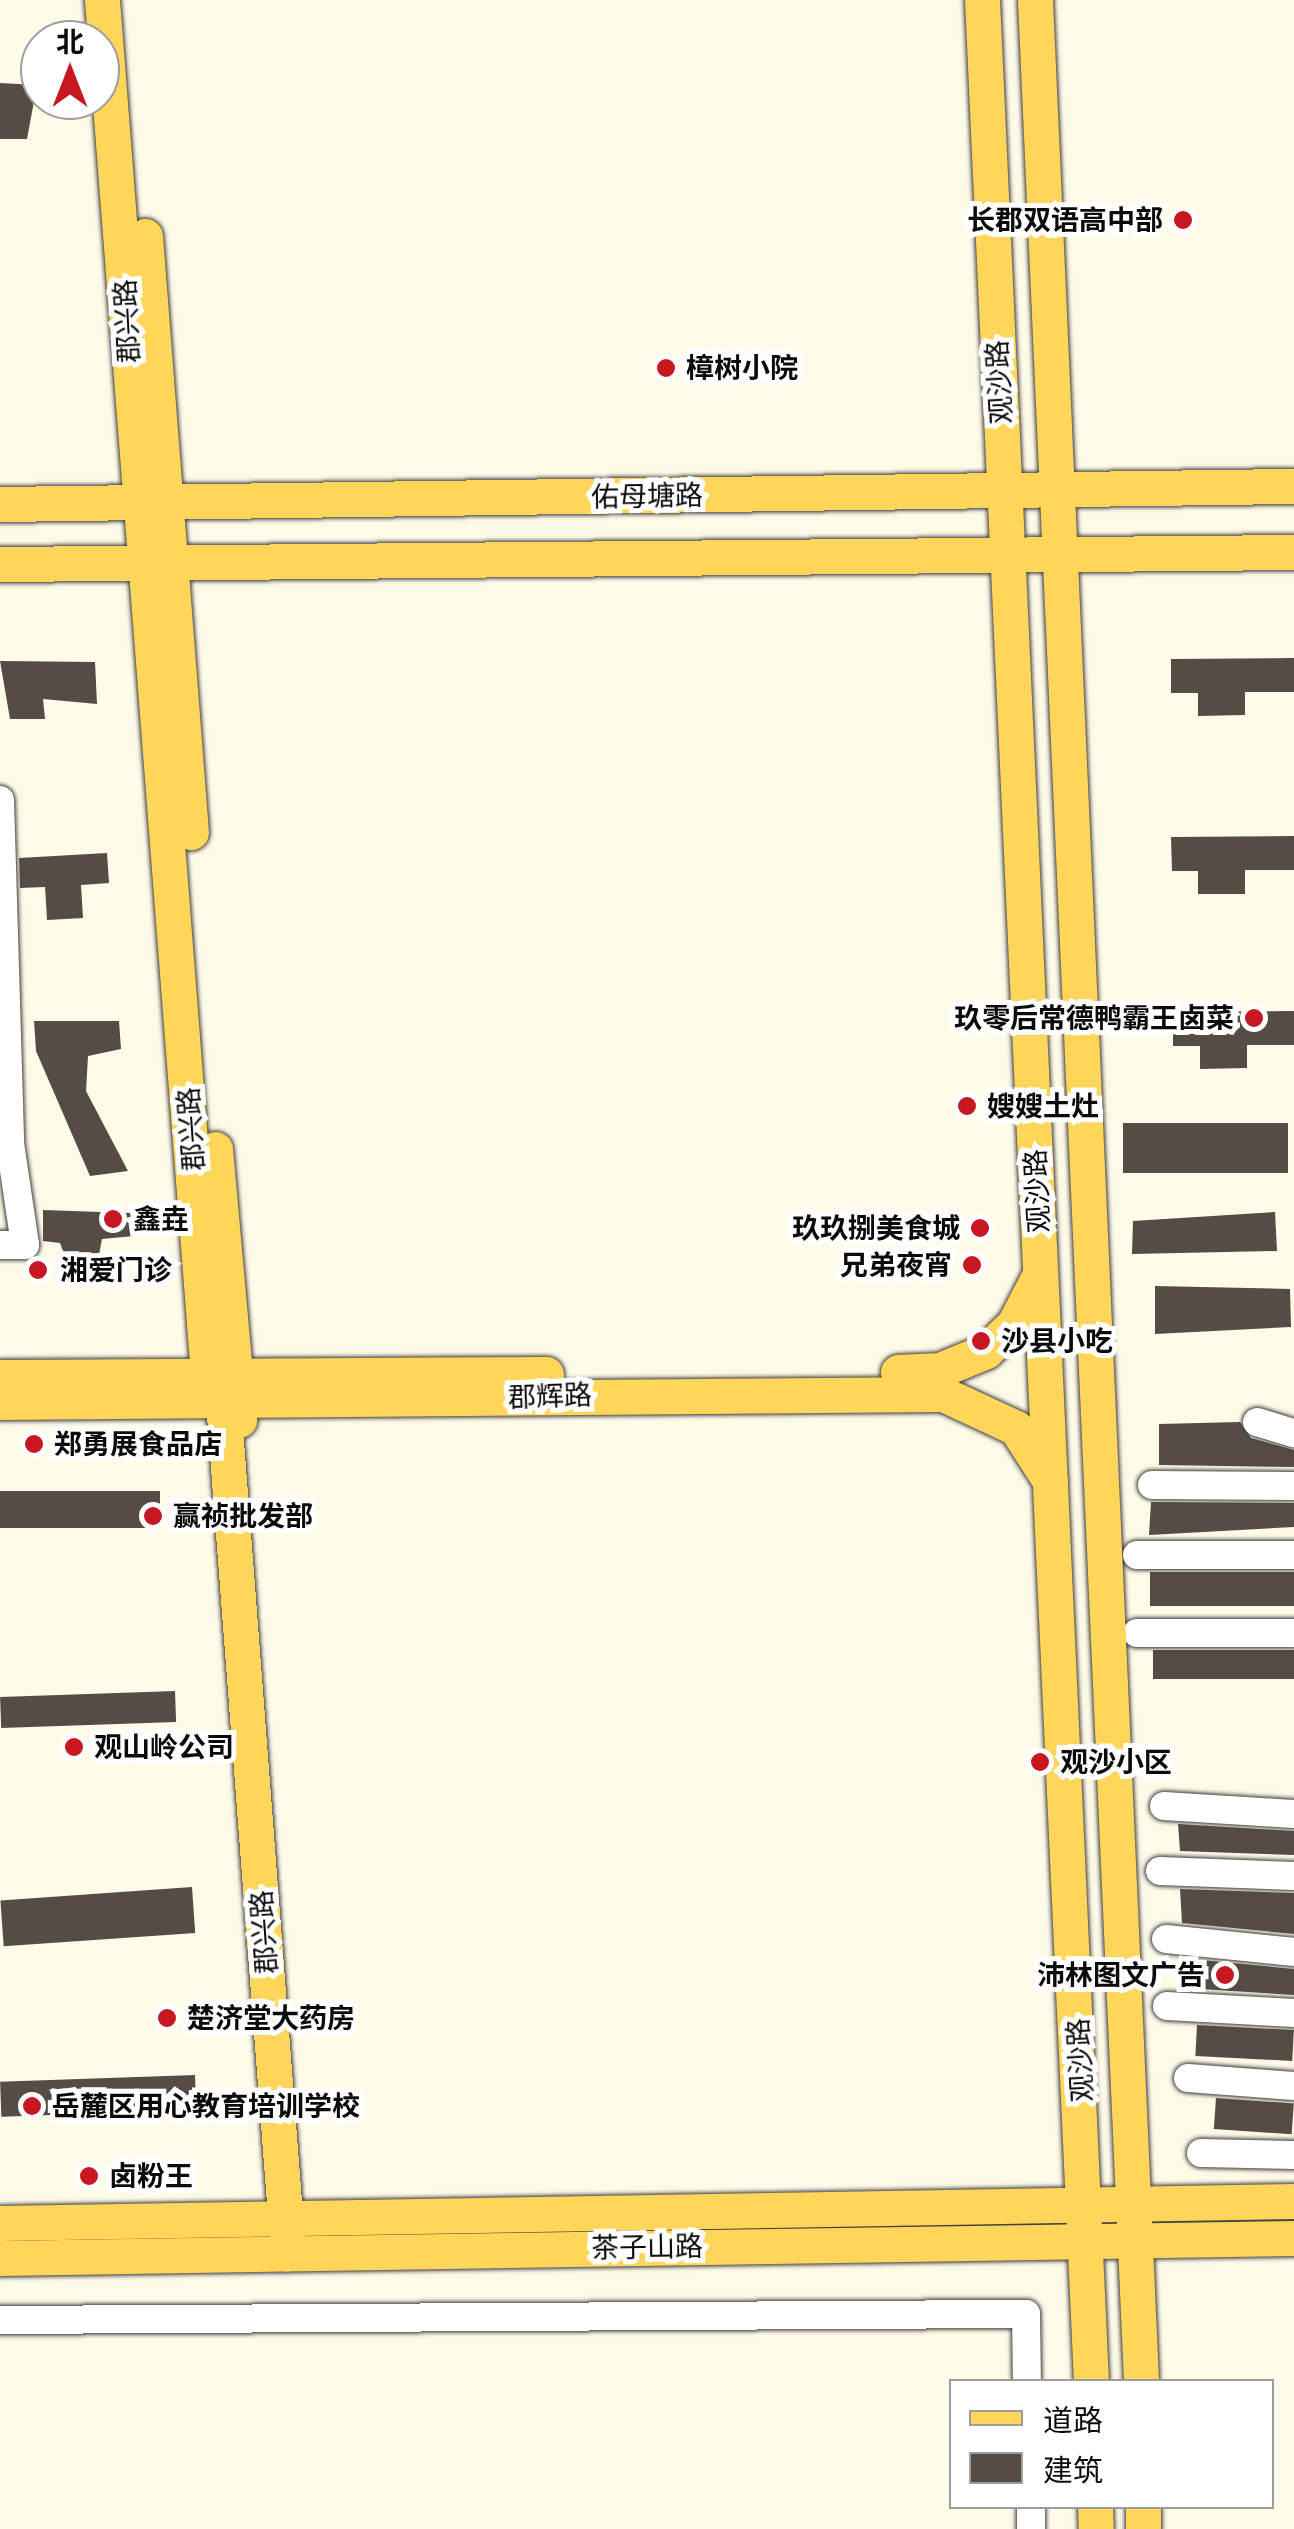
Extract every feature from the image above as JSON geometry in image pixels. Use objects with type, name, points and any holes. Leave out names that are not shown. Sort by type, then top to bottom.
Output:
[{"type":"main road","name":"郡兴路","points":[[102,0],[154,503]]},
{"type":"main road","name":"郡兴路","points":[[126,0],[158,562],[298,2237]]},
{"type":"main road","name":"观沙路","points":[[982,0],[1054,1491],[1091,2379]]},
{"type":"main road","name":"观沙路","points":[[1035,0],[1138,2205],[1141,2379]]},
{"type":"main road","name":"佑母塘路","points":[[0,504],[1294,486]]},
{"type":"main road","points":[[0,564],[1294,552]]},
{"type":"main road","name":"郡辉路","points":[[0,1402],[226,1388],[940,1370],[1001,1338],[1042,1269]]},
{"type":"main road","name":"郡辉路","points":[[0,1376],[226,1388],[943,1394],[1016,1428],[1054,1491]]},
{"type":"main road","name":"茶子山路","points":[[0,2258],[298,2237],[1294,2201]]},
{"type":"main road","name":"茶子山路","points":[[0,2223],[298,2237],[1087,2242],[1294,2238]]},
{"type":"street","points":[[0,800],[14,1052],[10,1143],[25,1245],[0,1245]]},
{"type":"street","points":[[1258,1422],[1294,1432]]},
{"type":"street","points":[[1152,1485],[1294,1486]]},
{"type":"street","points":[[1137,1555],[1294,1555]]},
{"type":"street","points":[[1137,1634],[1294,1634]]},
{"type":"street","points":[[1164,1806],[1294,1814]]},
{"type":"street","points":[[1160,1871],[1294,1876]]},
{"type":"street","points":[[1166,1939],[1294,1952]]},
{"type":"street","points":[[1167,2006],[1294,2013]]},
{"type":"street","points":[[1188,2078],[1294,2086]]},
{"type":"street","points":[[1201,2153],[1294,2155]]},
{"type":"street","points":[[0,2320],[1026,2314],[1027,2379]]},
{"type":"building","points":[[0,83],[20,84],[20,120],[31,120],[27,139],[0,139]]},
{"type":"building","points":[[1294,658],[1294,692],[1245,692],[1245,715],[1198,716],[1198,693],[1171,693],[1171,659]]},
{"type":"building","points":[[0,661],[95,662],[97,704],[43,699],[45,719],[10,719]]},
{"type":"building","points":[[1294,836],[1294,870],[1245,870],[1245,894],[1198,894],[1198,871],[1172,871],[1171,837]]},
{"type":"building","points":[[107,853],[109,883],[81,885],[83,918],[47,920],[45,887],[20,888],[19,858]]},
{"type":"building","points":[[1294,1011],[1294,1045],[1247,1045],[1247,1068],[1200,1069],[1200,1046],[1173,1046],[1173,1012]]},
{"type":"building","points":[[34,1021],[119,1021],[121,1049],[88,1056],[86,1091],[128,1171],[90,1176],[36,1051]]},
{"type":"building","points":[[1123,1123],[1288,1123],[1288,1173],[1123,1173]]},
{"type":"building","points":[[43,1210],[130,1213],[134,1236],[102,1239],[97,1265],[67,1262],[60,1243],[43,1241]]},
{"type":"building","points":[[1275,1212],[1277,1251],[1132,1254],[1133,1221]]},
{"type":"building","points":[[1155,1286],[1290,1289],[1291,1327],[1155,1334]]},
{"type":"building","points":[[1240,1422],[1251,1438],[1294,1450],[1294,1467],[1159,1465],[1159,1424]]},
{"type":"building","points":[[0,1491],[160,1491],[160,1528],[0,1528]]},
{"type":"building","points":[[1151,1502],[1294,1503],[1294,1527],[1149,1535]]},
{"type":"building","points":[[1150,1572],[1294,1572],[1294,1606],[1150,1606]]},
{"type":"building","points":[[1153,1650],[1294,1650],[1294,1679],[1153,1679]]},
{"type":"building","points":[[175,1691],[176,1722],[1,1728],[0,1697]]},
{"type":"building","points":[[1178,1824],[1294,1831],[1294,1855],[1180,1851]]},
{"type":"building","points":[[192,1887],[195,1933],[4,1946],[0,1900]]},
{"type":"building","points":[[1180,1889],[1294,1893],[1294,1934],[1182,1923]]},
{"type":"building","points":[[1181,1958],[1294,1969],[1294,1995],[1184,1988]]},
{"type":"building","points":[[1197,2025],[1294,2030],[1292,2061],[1195,2056]]},
{"type":"building","points":[[195,2075],[196,2110],[1,2117],[0,2082]]},
{"type":"building","points":[[1216,2098],[1294,2103],[1292,2134],[1214,2129]]},
{"type":"place","name":"长郡双语高中部","points":[[1183,220]]},
{"type":"place","name":"樟树小院","points":[[666,368]]},
{"type":"place","name":"玖零后常德鸭霸王卤菜","points":[[1254,1018]]},
{"type":"place","name":"嫂嫂土灶","points":[[967,1106]]},
{"type":"place","name":"鑫垚","points":[[113,1219]]},
{"type":"place","name":"玖玖捌美食城","points":[[980,1228]]},
{"type":"place","name":"兄弟夜宵","points":[[972,1265]]},
{"type":"place","name":"湘爱门诊","points":[[38,1270]]},
{"type":"place","name":"沙县小吃","points":[[981,1341]]},
{"type":"place","name":"郑勇展食品店","points":[[34,1444]]},
{"type":"place","name":"赢祯批发部","points":[[153,1516]]},
{"type":"place","name":"观山岭公司","points":[[74,1747]]},
{"type":"place","name":"观沙小区","points":[[1040,1762]]},
{"type":"place","name":"沛林图文广告","points":[[1225,1975]]},
{"type":"place","name":"楚济堂大药房","points":[[167,2018]]},
{"type":"place","name":"岳麓区用心教育培训学校","points":[[32,2106]]},
{"type":"place","name":"卤粉王","points":[[89,2176]]}]
